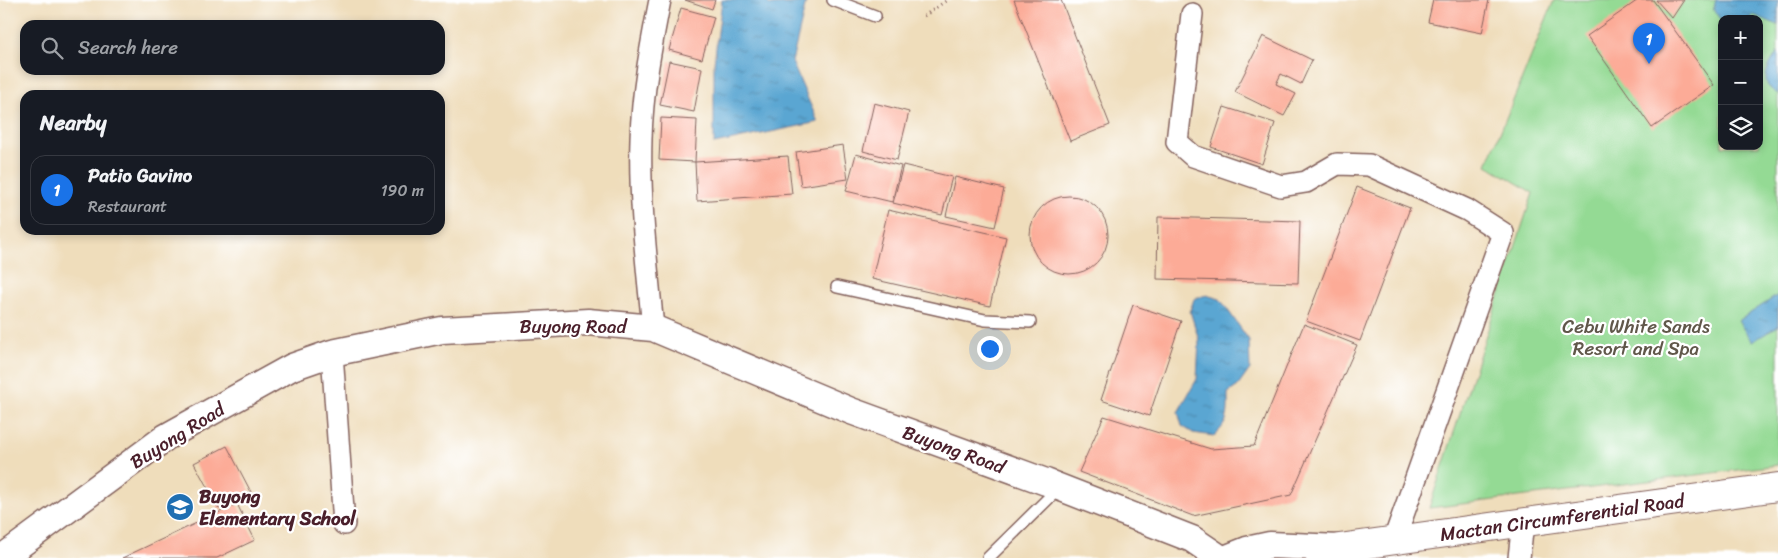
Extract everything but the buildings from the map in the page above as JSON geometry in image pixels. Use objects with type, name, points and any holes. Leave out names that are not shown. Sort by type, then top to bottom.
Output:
[{"type":"main road","name":"Mactan Circumferential Road","points":[[1329,553],[1394,540],[1778,487]]},
{"type":"street","points":[[653,328],[642,202],[641,138],[645,80],[660,0]]},
{"type":"street","points":[[1192,14],[1177,142],[1193,156],[1281,186],[1306,182],[1337,164],[1369,165],[1467,210],[1502,233],[1394,540]]},
{"type":"street","name":"Buyong Road","points":[[2,558],[166,437],[292,367],[332,353],[442,330],[588,322],[653,328],[851,411],[1192,539],[1220,558]]},
{"type":"street","points":[[332,353],[344,524]]},
{"type":"street","points":[[1519,558],[1523,522]]},
{"type":"street","points":[[1227,558],[1247,550],[1270,545],[1329,553]]},
{"type":"lane","points":[[834,0],[875,16]]},
{"type":"lane","points":[[837,286],[985,320],[1030,322]]},
{"type":"lane","points":[[988,558],[1059,488]]},
{"type":"path","points":[[924,16],[947,0]]},
{"type":"green space","name":"Cebu White Sands Resort and Spa","points":[[1554,0],[1778,0],[1778,465],[1429,508],[1533,193],[1487,165]]},
{"type":"water","points":[[722,0],[766,0],[770,5],[806,2],[792,62],[818,122],[714,144],[714,63]]},
{"type":"water","points":[[1716,0],[1778,0],[1778,25],[1763,19],[1763,15],[1718,16],[1713,9]]},
{"type":"water","points":[[1778,52],[1778,94],[1768,86],[1766,77],[1770,64]]},
{"type":"water","points":[[1206,295],[1220,299],[1249,340],[1250,369],[1238,386],[1228,393],[1227,417],[1223,426],[1214,436],[1193,433],[1182,426],[1178,412],[1197,379],[1199,340],[1190,311],[1194,299]]},
{"type":"water","points":[[1778,295],[1778,326],[1752,342],[1738,321]]},
{"type":"place","name":"Patio Gavino","points":[[1649,64]]},
{"type":"place","name":"Buyong Elementary School","points":[[180,507]]}]
